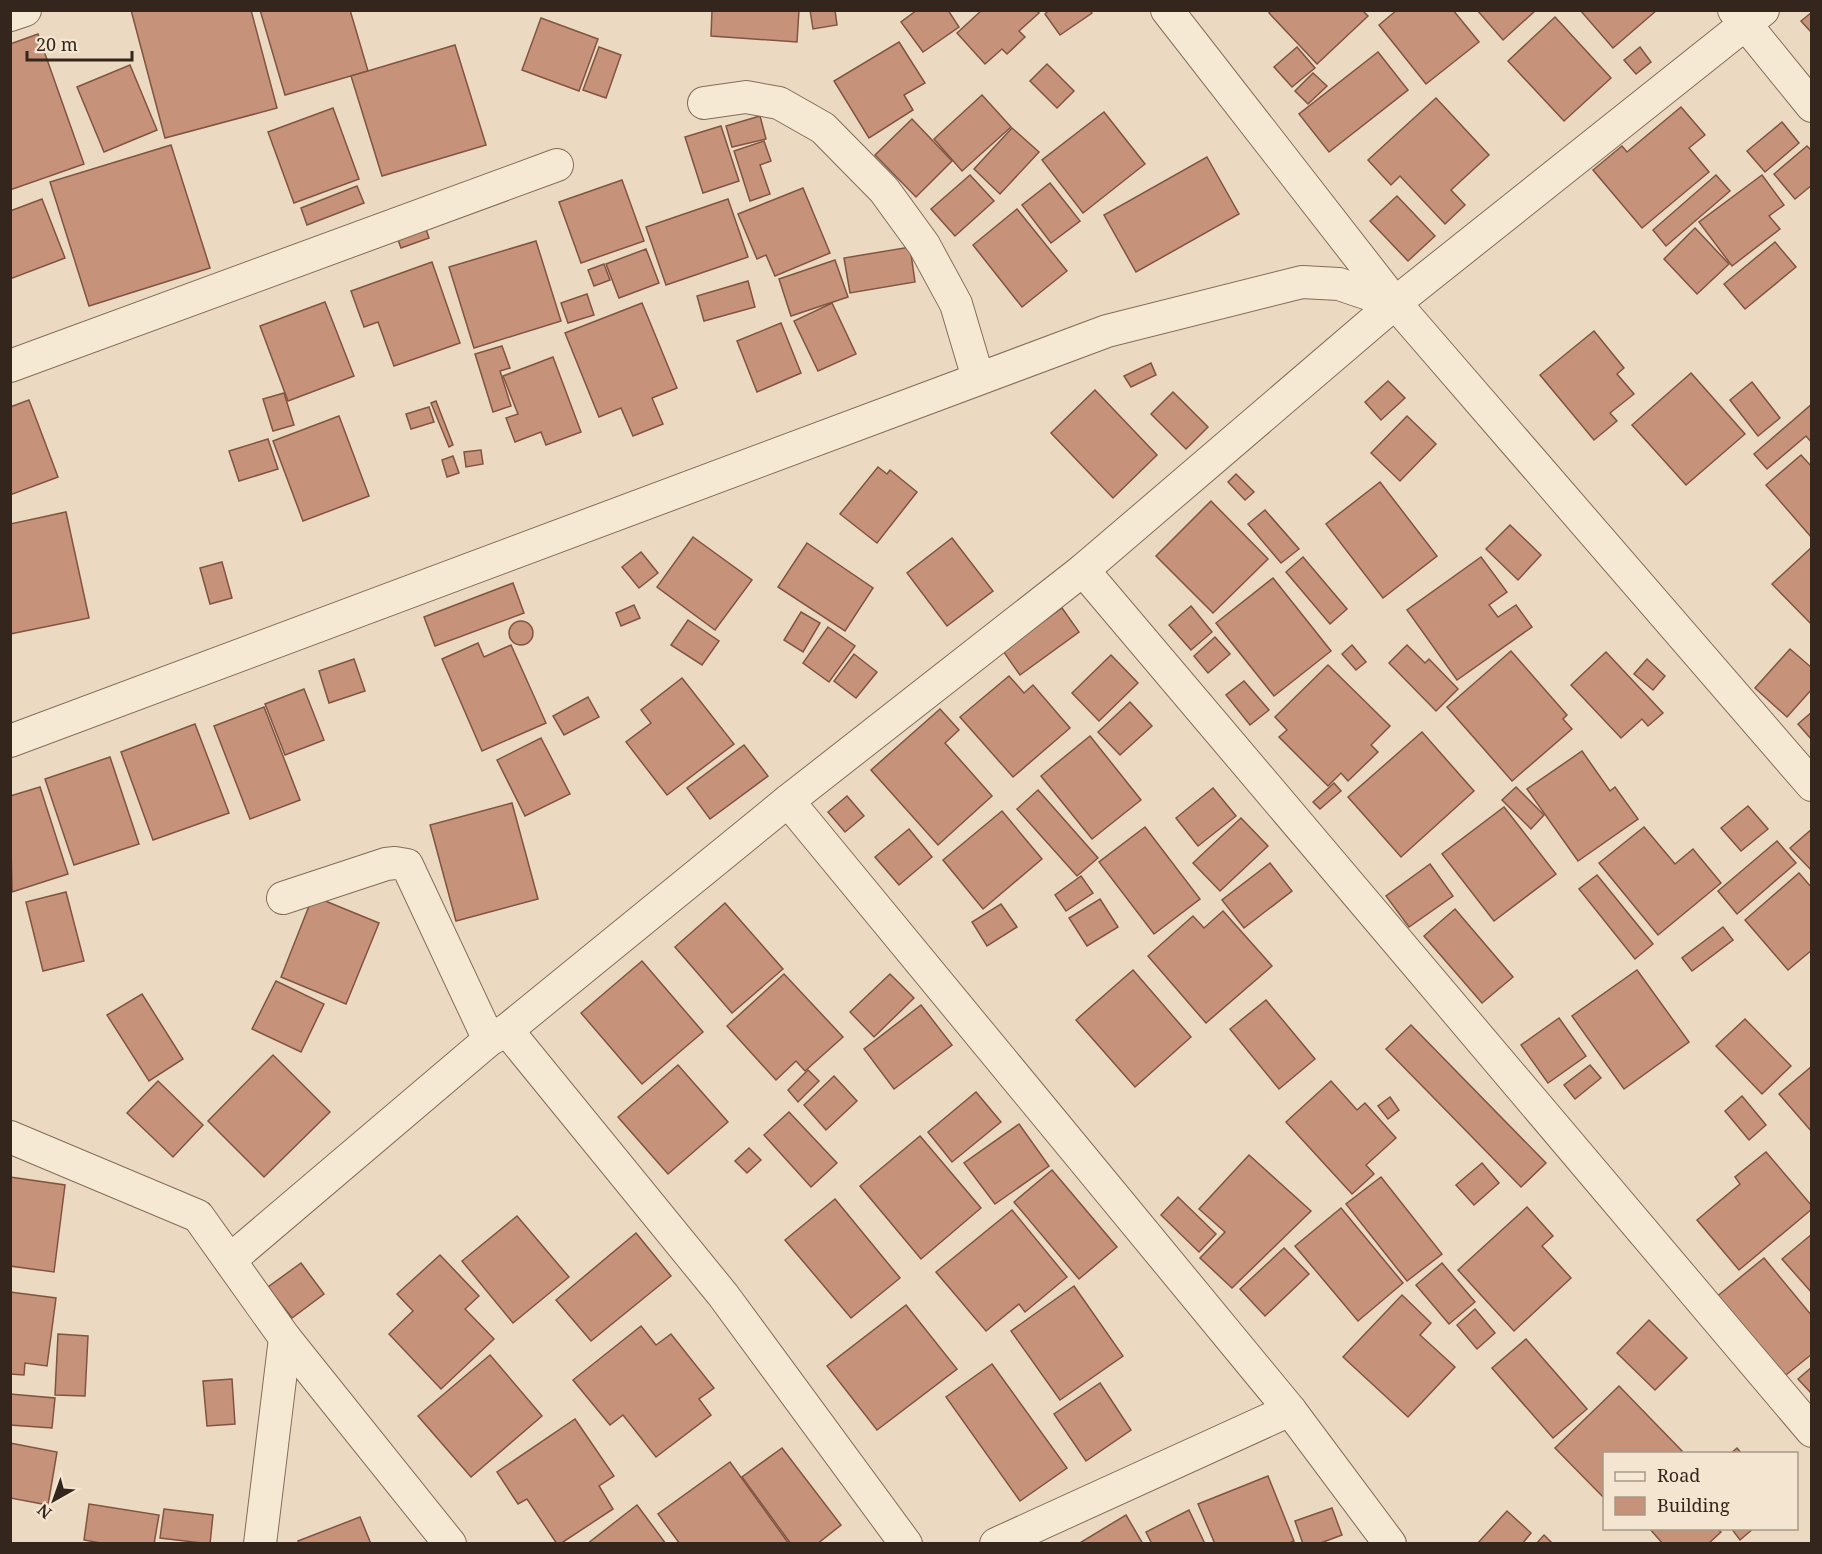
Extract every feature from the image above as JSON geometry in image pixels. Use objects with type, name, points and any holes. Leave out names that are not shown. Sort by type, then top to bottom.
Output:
[{"type":"street","points":[[10,15],[24,10]]},
{"type":"street","points":[[1167,10],[1395,303],[1812,785]]},
{"type":"street","points":[[230,1260],[498,1035],[788,801],[1083,570],[1395,303],[1747,15],[1812,106]]},
{"type":"street","points":[[704,103],[746,97],[779,103],[823,128],[884,190],[924,245],[956,304],[978,378]]},
{"type":"street","points":[[10,366],[557,165]]},
{"type":"street","points":[[10,741],[1107,331],[1302,282],[1339,284],[1395,303]]},
{"type":"street","points":[[1083,570],[1812,1431]]},
{"type":"street","points":[[788,801],[1290,1410],[1390,1544]]},
{"type":"street","points":[[283,898],[386,864],[407,865],[498,1035],[723,1295],[906,1544]]},
{"type":"street","points":[[10,1137],[198,1216],[285,1338],[450,1544]]},
{"type":"street","points":[[260,1544],[285,1338]]},
{"type":"street","points":[[996,1544],[1290,1410]]},
{"type":"building","points":[[131,10],[251,10],[277,108],[165,138]]},
{"type":"building","points":[[260,10],[350,10],[368,71],[285,95]]},
{"type":"building","points":[[712,10],[799,10],[797,42],[711,36]]},
{"type":"building","points":[[810,10],[835,10],[837,25],[813,29]]},
{"type":"building","points":[[917,10],[948,10],[959,27],[923,52],[901,22]]},
{"type":"building","points":[[982,10],[1036,10],[1039,13],[1019,31],[1025,37],[1007,54],[1002,49],[985,64],[957,33]]},
{"type":"building","points":[[1049,10],[1090,10],[1092,13],[1060,35],[1045,14]]},
{"type":"building","points":[[1271,10],[1362,10],[1368,16],[1317,64],[1269,13]]},
{"type":"building","points":[[1397,10],[1453,10],[1479,42],[1426,84],[1379,25]]},
{"type":"building","points":[[1477,10],[1536,10],[1503,40]]},
{"type":"building","points":[[1580,10],[1657,10],[1613,48]]},
{"type":"building","points":[[1812,12],[1812,33],[1801,21]]},
{"type":"building","points":[[1555,17],[1611,78],[1564,121],[1508,61]]},
{"type":"building","points":[[541,18],[598,39],[579,91],[522,70]]},
{"type":"building","points":[[38,34],[84,164],[10,190],[10,44]]},
{"type":"building","points":[[899,42],[925,83],[904,95],[913,110],[869,138],[834,81]]},
{"type":"building","points":[[455,45],[486,145],[382,176],[351,76]]},
{"type":"building","points":[[599,47],[621,55],[606,98],[583,90]]},
{"type":"building","points":[[1297,47],[1315,68],[1292,87],[1274,67]]},
{"type":"building","points":[[1640,47],[1651,62],[1636,74],[1624,60]]},
{"type":"building","points":[[1378,52],[1408,90],[1329,152],[1299,114]]},
{"type":"building","points":[[1047,64],[1074,91],[1057,108],[1030,81]]},
{"type":"building","points":[[130,65],[157,130],[104,152],[77,87]]},
{"type":"building","points":[[1313,73],[1327,86],[1308,104],[1295,91]]},
{"type":"building","points":[[982,95],[1011,127],[962,171],[934,139]]},
{"type":"building","points":[[1436,98],[1489,155],[1451,190],[1465,205],[1445,224],[1400,176],[1391,185],[1368,160]]},
{"type":"building","points":[[1681,107],[1705,135],[1689,148],[1709,172],[1642,228],[1593,170],[1622,146],[1627,152]]},
{"type":"building","points":[[333,108],[359,179],[294,203],[268,132]]},
{"type":"building","points":[[1104,112],[1145,164],[1083,213],[1042,160]]},
{"type":"building","points":[[760,116],[766,139],[732,147],[726,126]]},
{"type":"building","points":[[912,119],[952,161],[916,197],[875,155]]},
{"type":"building","points":[[1782,122],[1799,143],[1765,172],[1747,151]]},
{"type":"building","points":[[721,126],[739,181],[703,193],[685,137]]},
{"type":"building","points":[[1012,128],[1039,152],[1000,194],[974,169]]},
{"type":"building","points":[[764,141],[771,161],[760,165],[770,194],[750,201],[734,151]]},
{"type":"building","points":[[171,145],[210,268],[89,306],[50,182]]},
{"type":"building","points":[[1807,146],[1812,151],[1812,185],[1795,199],[1774,174]]},
{"type":"building","points":[[1207,157],[1239,214],[1136,272],[1104,215]]},
{"type":"building","points":[[970,175],[994,201],[955,236],[931,209]]},
{"type":"building","points":[[1716,175],[1730,191],[1666,246],[1653,230]]},
{"type":"building","points":[[1762,175],[1784,205],[1769,216],[1780,229],[1732,266],[1699,222]]},
{"type":"building","points":[[622,180],[644,241],[581,263],[559,202]]},
{"type":"building","points":[[1050,183],[1080,221],[1051,243],[1022,205]]},
{"type":"building","points":[[357,186],[364,203],[307,225],[301,208]]},
{"type":"building","points":[[803,188],[830,253],[775,276],[766,255],[757,259],[738,214]]},
{"type":"building","points":[[1397,196],[1435,236],[1408,261],[1370,221]]},
{"type":"building","points":[[42,199],[65,258],[10,279],[10,211]]},
{"type":"building","points":[[728,199],[748,257],[666,285],[646,227]]},
{"type":"building","points":[[1017,209],[1067,271],[1022,307],[973,245]]},
{"type":"building","points":[[423,220],[429,238],[401,248],[394,229]]},
{"type":"building","points":[[1695,228],[1729,264],[1697,294],[1664,259]]},
{"type":"building","points":[[536,241],[561,321],[474,348],[449,267]]},
{"type":"building","points":[[1775,242],[1796,267],[1745,309],[1724,284]]},
{"type":"building","points":[[910,247],[915,282],[850,293],[844,258]]},
{"type":"building","points":[[646,249],[659,283],[619,298],[606,264]]},
{"type":"building","points":[[835,260],[848,297],[791,316],[779,279]]},
{"type":"building","points":[[432,262],[460,343],[394,366],[378,322],[364,327],[351,291]]},
{"type":"building","points":[[604,264],[610,280],[594,286],[588,270]]},
{"type":"building","points":[[748,281],[755,307],[704,321],[697,296]]},
{"type":"building","points":[[587,294],[594,315],[568,323],[561,303]]},
{"type":"building","points":[[325,302],[354,376],[288,401],[260,326]]},
{"type":"building","points":[[642,303],[677,388],[652,398],[663,424],[633,436],[621,408],[599,417],[565,333]]},
{"type":"building","points":[[832,303],[856,354],[818,371],[794,321]]},
{"type":"building","points":[[781,323],[801,373],[757,392],[737,341]]},
{"type":"building","points":[[1594,331],[1624,368],[1617,374],[1634,394],[1610,413],[1617,421],[1594,440],[1540,375]]},
{"type":"building","points":[[502,346],[510,368],[500,371],[511,406],[493,412],[475,354]]},
{"type":"building","points":[[553,357],[581,432],[546,445],[541,432],[515,442],[506,418],[518,414],[503,376]]},
{"type":"building","points":[[1151,363],[1156,375],[1131,387],[1124,376]]},
{"type":"building","points":[[1691,373],[1745,434],[1686,485],[1632,425]]},
{"type":"building","points":[[1388,381],[1405,398],[1381,420],[1365,402]]},
{"type":"building","points":[[1752,382],[1780,418],[1758,436],[1730,400]]},
{"type":"building","points":[[1095,390],[1157,455],[1113,498],[1051,433]]},
{"type":"building","points":[[1173,392],[1208,427],[1186,449],[1151,414]]},
{"type":"building","points":[[284,393],[294,425],[273,431],[263,399]]},
{"type":"building","points":[[29,400],[58,477],[10,495],[10,407]]},
{"type":"building","points":[[436,401],[453,445],[449,447],[431,403]]},
{"type":"building","points":[[1812,404],[1812,443],[1806,436],[1767,469],[1754,454]]},
{"type":"building","points":[[429,407],[434,422],[411,429],[406,414]]},
{"type":"building","points":[[339,416],[369,496],[303,521],[273,441]]},
{"type":"building","points":[[1407,416],[1436,444],[1400,481],[1371,453]]},
{"type":"building","points":[[268,439],[278,469],[239,481],[229,451]]},
{"type":"building","points":[[481,450],[483,464],[466,467],[464,452]]},
{"type":"building","points":[[1801,455],[1812,467],[1812,538],[1766,485]]},
{"type":"building","points":[[453,456],[459,473],[447,477],[442,460]]},
{"type":"building","points":[[878,467],[887,474],[890,470],[917,492],[877,543],[840,514]]},
{"type":"building","points":[[1236,474],[1254,492],[1245,500],[1228,482]]},
{"type":"building","points":[[1380,482],[1437,556],[1383,598],[1326,524]]},
{"type":"building","points":[[1211,501],[1268,559],[1213,613],[1156,556]]},
{"type":"building","points":[[1265,510],[1299,549],[1281,563],[1248,524]]},
{"type":"building","points":[[66,512],[89,618],[10,634],[10,524]]},
{"type":"building","points":[[1510,525],[1541,555],[1518,580],[1486,549]]},
{"type":"building","points":[[693,537],[752,580],[715,630],[657,587]]},
{"type":"building","points":[[952,538],[993,591],[947,626],[907,573]]},
{"type":"building","points":[[807,543],[873,588],[845,631],[778,587]]},
{"type":"building","points":[[1812,547],[1812,625],[1772,584]]},
{"type":"building","points":[[641,552],[658,573],[639,588],[622,567]]},
{"type":"building","points":[[1303,557],[1347,609],[1330,624],[1286,572]]},
{"type":"building","points":[[1481,557],[1507,592],[1489,605],[1498,617],[1516,605],[1532,627],[1457,680],[1407,610]]},
{"type":"building","points":[[222,562],[232,598],[210,604],[200,568]]},
{"type":"building","points":[[1273,578],[1331,651],[1274,696],[1216,623]]},
{"type":"building","points":[[513,583],[524,613],[435,646],[424,617]]},
{"type":"building","points":[[634,605],[640,618],[621,626],[616,613]]},
{"type":"building","points":[[1191,606],[1212,632],[1191,650],[1169,625]]},
{"type":"building","points":[[1062,608],[1079,632],[1020,675],[1003,651]]},
{"type":"building","points":[[801,612],[820,623],[803,652],[784,640]]},
{"type":"building","points":[[688,620],[719,641],[702,665],[671,645]]},
{"type":"building","points":[[521,621],[530,624],[533,633],[530,642],[521,645],[512,642],[509,633],[512,624]]},
{"type":"building","points":[[828,627],[855,646],[829,682],[803,663]]},
{"type":"building","points":[[1215,637],[1230,654],[1208,673],[1194,656]]},
{"type":"building","points":[[478,643],[484,657],[511,645],[546,723],[482,751],[442,659]]},
{"type":"building","points":[[1352,645],[1366,662],[1356,670],[1342,654]]},
{"type":"building","points":[[1407,645],[1425,663],[1429,659],[1458,689],[1436,711],[1389,663]]},
{"type":"building","points":[[1790,649],[1812,668],[1812,689],[1787,717],[1755,688]]},
{"type":"building","points":[[1511,651],[1567,715],[1563,719],[1572,729],[1512,781],[1447,707]]},
{"type":"building","points":[[1606,652],[1663,713],[1648,726],[1642,719],[1621,738],[1571,685]]},
{"type":"building","points":[[854,654],[877,672],[856,698],[834,681]]},
{"type":"building","points":[[1111,655],[1138,683],[1099,721],[1072,693]]},
{"type":"building","points":[[354,659],[365,691],[329,703],[319,671]]},
{"type":"building","points":[[1647,659],[1665,676],[1653,690],[1634,674]]},
{"type":"building","points":[[1328,665],[1390,726],[1371,745],[1378,752],[1348,781],[1341,773],[1328,786],[1279,737],[1287,730],[1275,717]]},
{"type":"building","points":[[1009,676],[1024,693],[1033,685],[1070,728],[1013,777],[960,717]]},
{"type":"building","points":[[682,678],[734,744],[667,795],[626,742],[651,723],[641,710]]},
{"type":"building","points":[[1244,681],[1269,710],[1250,725],[1226,695]]},
{"type":"building","points":[[304,689],[324,740],[285,755],[265,704]]},
{"type":"building","points":[[588,697],[599,717],[564,735],[553,716]]},
{"type":"building","points":[[1130,702],[1152,726],[1120,755],[1098,732]]},
{"type":"building","points":[[264,707],[300,800],[250,819],[214,726]]},
{"type":"building","points":[[940,709],[959,730],[945,743],[992,796],[938,845],[871,770]]},
{"type":"building","points":[[1812,712],[1812,740],[1798,724]]},
{"type":"building","points":[[195,724],[229,813],[153,840],[121,752]]},
{"type":"building","points":[[1422,732],[1474,791],[1401,857],[1348,797]]},
{"type":"building","points":[[1090,736],[1141,800],[1092,839],[1041,776]]},
{"type":"building","points":[[541,738],[570,794],[525,816],[497,760]]},
{"type":"building","points":[[744,745],[768,776],[710,819],[687,788]]},
{"type":"building","points":[[1582,751],[1610,791],[1615,787],[1638,819],[1578,861],[1527,789]]},
{"type":"building","points":[[110,757],[139,844],[74,865],[45,779]]},
{"type":"building","points":[[1334,783],[1341,791],[1320,809],[1313,802]]},
{"type":"building","points":[[40,787],[68,874],[12,892],[10,796]]},
{"type":"building","points":[[1516,787],[1544,815],[1531,829],[1502,800]]},
{"type":"building","points":[[1213,788],[1236,816],[1198,846],[1176,818]]},
{"type":"building","points":[[1038,790],[1098,858],[1077,876],[1017,809]]},
{"type":"building","points":[[847,796],[864,816],[845,832],[828,812]]},
{"type":"building","points":[[512,803],[538,899],[456,921],[430,825]]},
{"type":"building","points":[[1748,806],[1768,829],[1741,851],[1721,828]]},
{"type":"building","points":[[1504,807],[1556,874],[1494,921],[1442,854]]},
{"type":"building","points":[[1002,811],[1042,859],[983,909],[943,860]]},
{"type":"building","points":[[1241,818],[1268,846],[1220,891],[1193,863]]},
{"type":"building","points":[[1145,827],[1200,899],[1154,934],[1099,862]]},
{"type":"building","points":[[1644,827],[1675,864],[1693,849],[1721,883],[1658,935],[1599,863]]},
{"type":"building","points":[[909,829],[932,857],[899,885],[875,857]]},
{"type":"building","points":[[1812,829],[1812,871],[1790,848]]},
{"type":"building","points":[[1777,841],[1796,863],[1737,914],[1718,891]]},
{"type":"building","points":[[1270,863],[1292,891],[1244,928],[1222,900]]},
{"type":"building","points":[[1430,864],[1453,896],[1409,927],[1386,896]]},
{"type":"building","points":[[1799,873],[1812,888],[1812,950],[1788,970],[1745,920]]},
{"type":"building","points":[[1597,875],[1653,944],[1635,959],[1579,889]]},
{"type":"building","points":[[1081,876],[1093,893],[1066,911],[1055,895]]},
{"type":"building","points":[[66,892],[84,961],[43,971],[26,902]]},
{"type":"building","points":[[313,896],[379,923],[346,1004],[281,977]]},
{"type":"building","points":[[1100,899],[1118,927],[1087,946],[1069,918]]},
{"type":"building","points":[[725,903],[783,969],[732,1013],[675,947]]},
{"type":"building","points":[[1001,904],[1017,927],[987,946],[972,922]]},
{"type":"building","points":[[1455,909],[1513,977],[1482,1003],[1424,936]]},
{"type":"building","points":[[1223,911],[1272,966],[1206,1023],[1148,956],[1193,916],[1204,928]]},
{"type":"building","points":[[1723,927],[1733,940],[1692,971],[1682,958]]},
{"type":"building","points":[[642,961],[703,1032],[642,1084],[581,1013]]},
{"type":"building","points":[[1133,970],[1191,1037],[1135,1087],[1076,1020]]},
{"type":"building","points":[[1637,970],[1689,1042],[1624,1089],[1572,1016]]},
{"type":"building","points":[[784,974],[843,1037],[805,1071],[796,1061],[776,1080],[727,1026]]},
{"type":"building","points":[[890,974],[914,998],[874,1037],[850,1012]]},
{"type":"building","points":[[276,981],[324,1004],[301,1052],[252,1029]]},
{"type":"building","points":[[142,994],[183,1059],[149,1081],[107,1015]]},
{"type":"building","points":[[1266,1000],[1315,1059],[1279,1089],[1230,1029]]},
{"type":"building","points":[[921,1005],[952,1045],[894,1089],[864,1049]]},
{"type":"building","points":[[1559,1018],[1586,1056],[1548,1083],[1521,1045]]},
{"type":"building","points":[[1745,1019],[1791,1066],[1762,1094],[1716,1046]]},
{"type":"building","points":[[1411,1025],[1546,1163],[1521,1187],[1386,1049]]},
{"type":"building","points":[[273,1055],[330,1112],[264,1177],[208,1121]]},
{"type":"building","points":[[678,1065],[728,1122],[668,1174],[618,1117]]},
{"type":"building","points":[[1590,1065],[1601,1078],[1575,1099],[1564,1085]]},
{"type":"building","points":[[1812,1066],[1812,1132],[1779,1094]]},
{"type":"building","points":[[808,1070],[819,1081],[798,1102],[788,1090]]},
{"type":"building","points":[[834,1076],[857,1101],[826,1130],[804,1105]]},
{"type":"building","points":[[158,1081],[203,1125],[173,1157],[127,1113]]},
{"type":"building","points":[[1331,1081],[1357,1110],[1365,1103],[1396,1138],[1366,1165],[1374,1174],[1352,1194],[1286,1122]]},
{"type":"building","points":[[976,1092],[1001,1122],[952,1162],[928,1132]]},
{"type":"building","points":[[1742,1096],[1766,1125],[1749,1140],[1725,1111]]},
{"type":"building","points":[[1390,1097],[1399,1110],[1388,1119],[1378,1106]]},
{"type":"building","points":[[789,1112],[837,1163],[811,1187],[764,1135]]},
{"type":"building","points":[[1019,1124],[1049,1166],[995,1204],[964,1163]]},
{"type":"building","points":[[920,1136],[981,1208],[921,1259],[860,1186]]},
{"type":"building","points":[[749,1148],[761,1160],[747,1173],[735,1161]]},
{"type":"building","points":[[1766,1152],[1812,1206],[1812,1209],[1739,1270],[1697,1220],[1740,1184],[1735,1177]]},
{"type":"building","points":[[1249,1155],[1311,1211],[1232,1288],[1200,1258],[1225,1232],[1199,1209]]},
{"type":"building","points":[[1482,1163],[1499,1183],[1474,1205],[1456,1185]]},
{"type":"building","points":[[1052,1170],[1117,1247],[1079,1279],[1014,1202]]},
{"type":"building","points":[[10,1177],[65,1185],[54,1272],[10,1266]]},
{"type":"building","points":[[1381,1177],[1442,1254],[1407,1281],[1346,1204]]},
{"type":"building","points":[[1178,1197],[1216,1234],[1199,1252],[1161,1215]]},
{"type":"building","points":[[835,1199],[900,1278],[851,1318],[785,1240]]},
{"type":"building","points":[[1527,1207],[1553,1236],[1542,1246],[1571,1278],[1514,1331],[1458,1270]]},
{"type":"building","points":[[1341,1208],[1403,1283],[1358,1321],[1295,1246]]},
{"type":"building","points":[[1012,1210],[1067,1277],[1025,1312],[1019,1304],[986,1331],[936,1272]]},
{"type":"building","points":[[517,1216],[569,1277],[513,1323],[462,1261]]},
{"type":"building","points":[[636,1233],[671,1276],[591,1341],[556,1300]]},
{"type":"building","points":[[1812,1234],[1812,1293],[1782,1259]]},
{"type":"building","points":[[1284,1248],[1309,1274],[1265,1316],[1240,1289]]},
{"type":"building","points":[[440,1255],[479,1296],[465,1309],[494,1339],[441,1389],[389,1334],[413,1311],[397,1294]]},
{"type":"building","points":[[1764,1258],[1812,1316],[1812,1354],[1781,1379],[1715,1298]]},
{"type":"building","points":[[301,1263],[324,1294],[292,1318],[268,1287]]},
{"type":"building","points":[[1442,1263],[1475,1302],[1449,1324],[1416,1285]]},
{"type":"building","points":[[1074,1286],[1123,1356],[1060,1400],[1011,1331]]},
{"type":"building","points":[[10,1292],[56,1298],[47,1366],[25,1363],[24,1375],[10,1374]]},
{"type":"building","points":[[1402,1295],[1431,1323],[1420,1335],[1455,1367],[1408,1417],[1343,1357]]},
{"type":"building","points":[[906,1305],[957,1369],[877,1430],[827,1366]]},
{"type":"building","points":[[1475,1309],[1495,1333],[1477,1349],[1457,1325]]},
{"type":"building","points":[[1649,1320],[1687,1358],[1655,1390],[1617,1353]]},
{"type":"building","points":[[641,1326],[656,1345],[671,1334],[714,1388],[699,1399],[711,1415],[656,1457],[623,1415],[610,1425],[573,1380]]},
{"type":"building","points":[[58,1334],[88,1336],[85,1396],[55,1395]]},
{"type":"building","points":[[1526,1339],[1587,1409],[1553,1438],[1492,1368]]},
{"type":"building","points":[[490,1355],[542,1416],[471,1477],[418,1416]]},
{"type":"building","points":[[992,1364],[1067,1468],[1020,1501],[946,1397]]},
{"type":"building","points":[[1812,1367],[1812,1394],[1798,1379]]},
{"type":"building","points":[[232,1379],[235,1424],[207,1426],[203,1381]]},
{"type":"building","points":[[1100,1383],[1131,1430],[1086,1461],[1054,1414]]},
{"type":"building","points":[[1619,1386],[1682,1451],[1603,1452],[1603,1497],[1555,1448]]},
{"type":"building","points":[[10,1394],[55,1398],[52,1428],[10,1425]]},
{"type":"building","points":[[575,1419],[614,1476],[599,1486],[613,1509],[557,1544],[527,1499],[518,1504],[497,1472]]},
{"type":"building","points":[[10,1443],[57,1452],[48,1505],[10,1498]]},
{"type":"building","points":[[782,1448],[841,1525],[817,1544],[791,1544],[742,1477]]},
{"type":"building","points":[[730,1462],[789,1544],[680,1544],[658,1514]]},
{"type":"building","points":[[1268,1476],[1294,1541],[1287,1544],[1215,1544],[1198,1504]]},
{"type":"building","points":[[89,1504],[159,1515],[154,1544],[106,1544],[84,1540]]},
{"type":"building","points":[[637,1505],[666,1544],[587,1544]]},
{"type":"building","points":[[1332,1508],[1342,1535],[1318,1544],[1303,1544],[1295,1521]]},
{"type":"building","points":[[164,1509],[213,1515],[210,1544],[160,1538]]},
{"type":"building","points":[[1189,1510],[1205,1544],[1152,1544],[1146,1532]]},
{"type":"building","points":[[1507,1511],[1531,1533],[1522,1544],[1477,1544]]},
{"type":"building","points":[[1126,1515],[1143,1544],[1078,1544]]},
{"type":"building","points":[[360,1517],[371,1544],[299,1544],[298,1541]]},
{"type":"building","points":[[1651,1530],[1719,1530],[1721,1532],[1708,1544],[1663,1544]]},
{"type":"building","points":[[1732,1530],[1752,1530],[1740,1540]]},
{"type":"building","points":[[1544,1535],[1553,1544],[1536,1544]]}]
